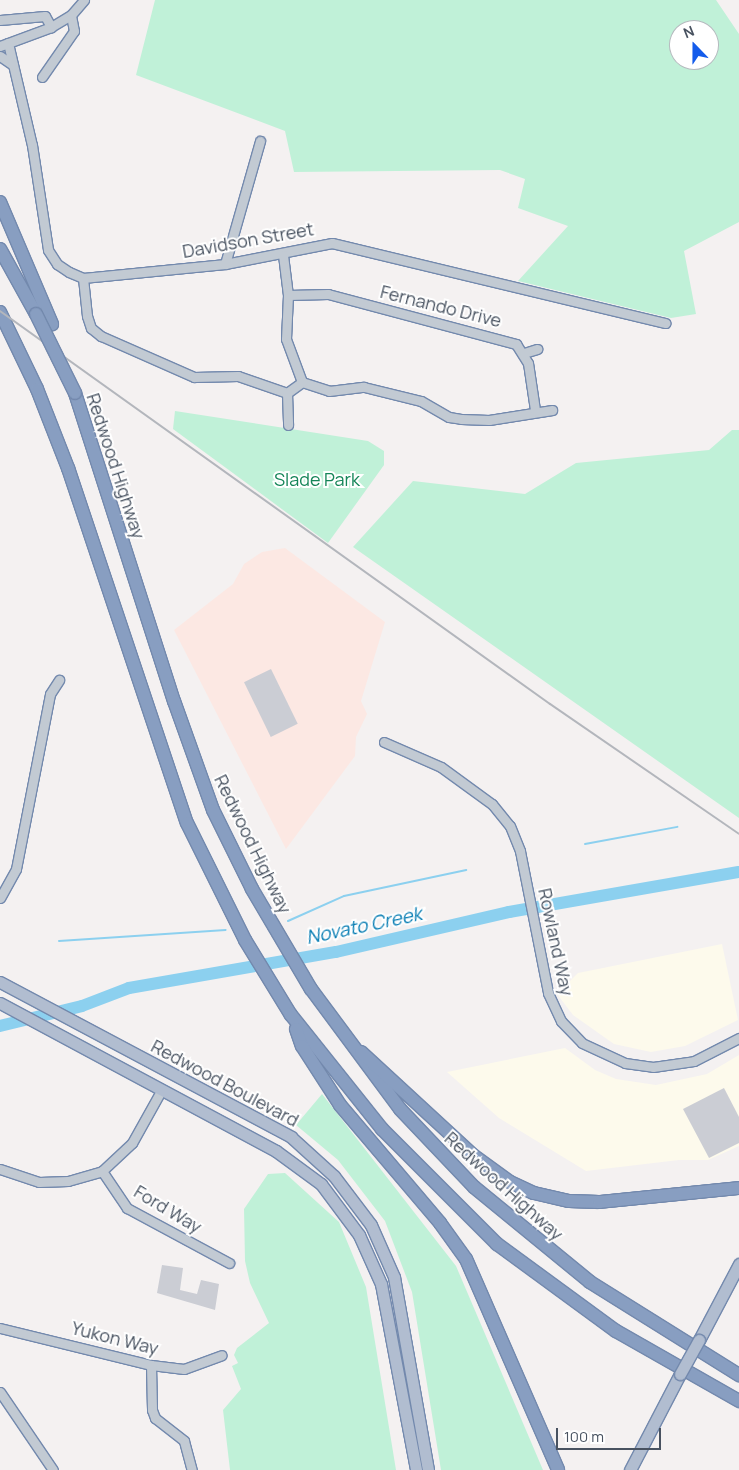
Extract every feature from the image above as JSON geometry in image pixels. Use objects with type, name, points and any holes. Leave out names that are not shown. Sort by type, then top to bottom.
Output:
[{"type":"highway","points":[[0,202],[52,324],[75,393]]},
{"type":"highway","name":"Redwood Highway","points":[[0,249],[36,314],[75,393],[192,756],[234,853],[311,989],[347,1042],[432,1144],[515,1223],[590,1282],[739,1375]]},
{"type":"highway","points":[[0,312],[37,389],[85,518],[168,774],[206,864],[245,940],[291,1015],[382,1129],[497,1244],[603,1322],[665,1362],[739,1401]]},
{"type":"highway","points":[[291,1015],[302,1046],[340,1105],[445,1228],[466,1259],[558,1470]]},
{"type":"highway","points":[[347,1042],[473,1155],[504,1179],[534,1193],[569,1201],[599,1202],[739,1188]]},
{"type":"main road","name":"Redwood Boulevard","points":[[0,982],[292,1137],[356,1202],[371,1225],[394,1277],[428,1470]]},
{"type":"main road","name":"Redwood Boulevard","points":[[0,1004],[302,1167],[342,1210],[359,1235],[381,1284],[416,1470]]},
{"type":"main road","points":[[161,1091],[171,1073]]},
{"type":"main road","points":[[630,1470],[739,1264]]},
{"type":"main road","points":[[406,1422],[419,1419]]},
{"type":"main road","points":[[410,1442],[422,1439]]},
{"type":"street","points":[[84,0],[71,15],[51,27],[3,44],[13,65],[32,145],[48,250],[57,264],[83,278],[87,316],[92,328],[101,336],[194,377],[238,376],[287,393]]},
{"type":"street","points":[[42,77],[74,32],[71,15]]},
{"type":"street","points":[[0,20],[45,16],[51,27]]},
{"type":"street","points":[[0,56],[13,65]]},
{"type":"street","points":[[225,264],[260,141]]},
{"type":"street","name":"Davidson Street","points":[[83,278],[225,264],[283,255],[332,243],[666,323]]},
{"type":"street","points":[[283,255],[288,295],[286,339],[302,382]]},
{"type":"street","name":"Fernando Drive","points":[[288,295],[328,294],[503,339],[524,352]]},
{"type":"street","points":[[536,410],[524,352],[537,349]]},
{"type":"street","points":[[287,393],[302,382]]},
{"type":"street","points":[[302,382],[329,391],[364,387],[421,401],[449,417],[461,419],[489,420],[536,410],[552,410]]},
{"type":"street","points":[[287,393],[288,425]]},
{"type":"street","points":[[0,898],[16,869],[50,694],[60,680]]},
{"type":"street","name":"Rowland Way","points":[[384,742],[441,768],[492,804],[516,838],[543,972],[554,1009],[570,1032],[582,1043],[625,1063],[653,1067],[682,1064],[739,1038]]},
{"type":"street","points":[[0,1170],[39,1182],[68,1181],[102,1171],[132,1143],[161,1091]]},
{"type":"street","name":"Ford Way","points":[[102,1171],[127,1208],[229,1263]]},
{"type":"street","name":"Yukon Way","points":[[0,1328],[151,1365],[184,1369],[222,1355]]},
{"type":"street","points":[[151,1365],[152,1410],[155,1418],[184,1441],[192,1470]]},
{"type":"street","points":[[0,1392],[52,1470]]},
{"type":"shaded area","points":[[285,548],[385,622],[361,701],[367,714],[356,737],[355,756],[286,849],[174,630],[233,584],[244,564],[262,552]]},
{"type":"shaded area","points":[[722,944],[738,1020],[685,1046],[651,1052],[614,1044],[573,1015],[557,994],[578,973]]},
{"type":"shaded area","points":[[565,1048],[595,1070],[616,1079],[656,1085],[707,1074],[739,1055],[739,1146],[708,1160],[679,1160],[586,1171],[499,1118],[447,1072]]},
{"type":"green space","points":[[155,0],[716,0],[739,34],[739,222],[684,251],[696,314],[671,318],[518,281],[568,226],[518,208],[525,179],[500,170],[294,172],[285,131],[136,75]]},
{"type":"green space","name":"Slade Park","points":[[175,411],[368,441],[384,451],[384,465],[328,543],[173,429]]},
{"type":"green space","points":[[732,430],[739,430],[739,818],[353,547],[413,481],[525,494],[576,463],[709,450]]},
{"type":"green space","points":[[322,1094],[456,1266],[543,1470],[441,1470],[412,1292],[385,1221],[338,1160],[296,1125]]},
{"type":"green space","points":[[285,1173],[339,1222],[366,1287],[396,1470],[230,1470],[223,1410],[241,1389],[232,1366],[238,1363],[234,1355],[237,1348],[269,1323],[250,1283],[245,1261],[244,1209],[268,1174]]},
{"type":"building","points":[[271,669],[298,724],[271,737],[244,682]]},
{"type":"building","points":[[724,1088],[739,1117],[739,1143],[709,1158],[683,1109]]},
{"type":"building","points":[[162,1265],[183,1268],[180,1290],[197,1294],[201,1280],[219,1284],[215,1310],[157,1293]]},
{"type":"waterway","points":[[585,844],[677,827]]},
{"type":"waterway","points":[[288,921],[344,896],[466,870]]},
{"type":"waterway","name":"Novato Creek","points":[[0,1026],[82,1006],[129,988],[336,952],[509,912],[739,872]]},
{"type":"waterway","points":[[59,941],[226,930]]},
{"type":"railway","points":[[0,311],[550,704],[739,834]]}]
